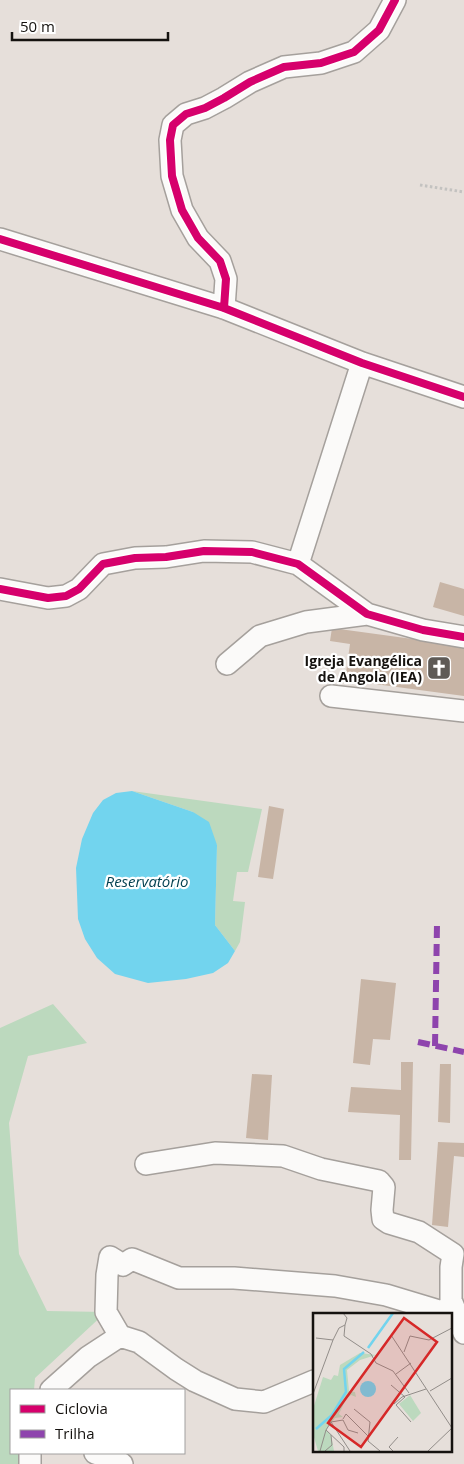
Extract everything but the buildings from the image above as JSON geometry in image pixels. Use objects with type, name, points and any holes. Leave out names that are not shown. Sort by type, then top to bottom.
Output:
[{"type":"street","points":[[224,308],[226,278],[220,261],[198,238],[182,210],[172,176],[170,140],[173,125],[186,114],[211,105],[250,82],[284,67],[322,63],[354,52],[379,30],[395,0]]},
{"type":"street","points":[[0,239],[224,308],[362,363],[464,397]]},
{"type":"street","points":[[298,564],[362,363]]},
{"type":"street","points":[[0,590],[48,598],[66,596],[79,589],[103,564],[135,558],[166,557],[204,550],[252,552],[298,564],[367,614],[423,630],[464,637]]},
{"type":"street","points":[[227,664],[260,636],[306,622],[367,614]]},
{"type":"street","points":[[331,696],[464,711]]},
{"type":"street","points":[[146,1164],[215,1153],[283,1156],[321,1169],[379,1181],[384,1186],[383,1219],[389,1223],[419,1232],[453,1254],[451,1300],[455,1320]]},
{"type":"street","points":[[313,1381],[264,1402],[235,1399],[183,1373],[139,1342],[120,1336],[106,1312],[107,1275],[110,1257],[123,1264],[132,1260],[178,1278],[234,1278],[335,1286],[386,1295],[436,1313]]},
{"type":"street","points":[[52,1389],[88,1357],[120,1336]]},
{"type":"street","points":[[98,1454],[122,1464]]},
{"type":"path","points":[[420,185],[464,192]]},
{"type":"green space","points":[[132,791],[262,809],[248,872],[237,872],[233,901],[245,902],[240,942],[235,951],[215,925],[217,845],[193,812]]},
{"type":"green space","points":[[53,1004],[87,1043],[28,1056],[9,1123],[19,1254],[47,1311],[106,1312],[35,1378],[34,1389],[10,1389],[10,1454],[30,1454],[30,1464],[0,1464],[0,1028]]},
{"type":"water","name":"Reservatório","points":[[132,791],[193,812],[209,822],[217,845],[215,925],[235,951],[228,963],[213,973],[186,979],[148,983],[115,974],[97,958],[85,939],[78,919],[76,868],[82,839],[93,813],[103,800],[116,793]]},
{"type":"marked path","points":[[435,1046],[437,924]]},
{"type":"marked path","points":[[418,1042],[464,1052]]},
{"type":"cycle path","points":[[224,308],[226,279],[220,261],[198,238],[182,210],[172,176],[170,140],[173,125],[186,114],[205,108],[250,82],[284,67],[321,63],[354,52],[379,30],[395,0]]},
{"type":"cycle path","points":[[0,239],[224,308],[362,363],[464,397]]},
{"type":"cycle path","points":[[0,589],[48,598],[66,596],[79,589],[103,564],[135,558],[166,557],[204,551],[252,552],[298,564],[367,614],[423,630],[464,637]]},
{"type":"place","name":"Igreja Evangélica de Angola (IEA)","points":[[439,668]]}]
